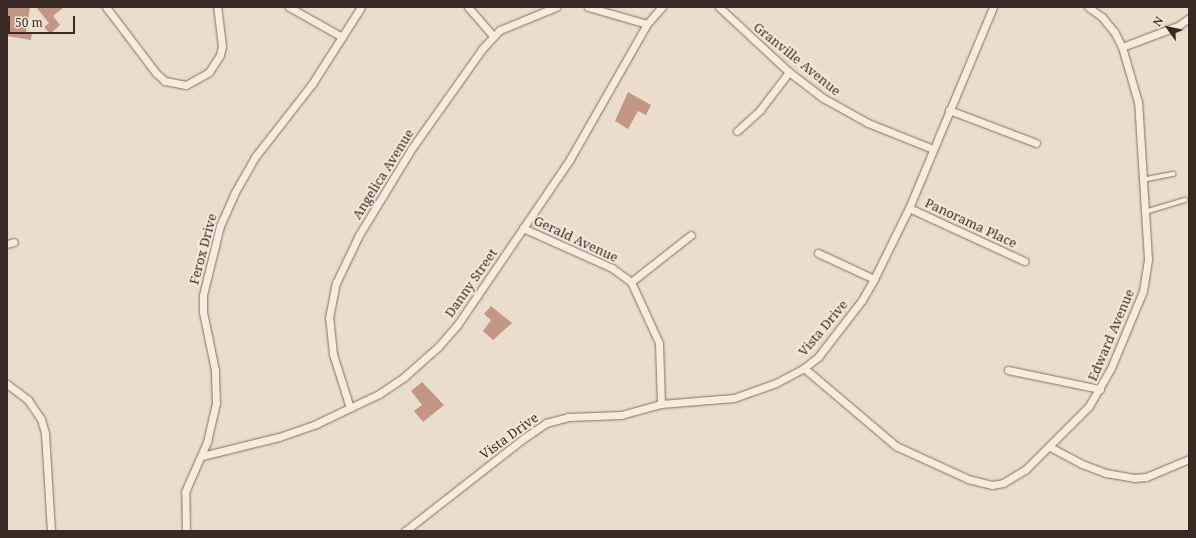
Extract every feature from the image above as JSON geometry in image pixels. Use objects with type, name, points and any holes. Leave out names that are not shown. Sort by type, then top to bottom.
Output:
[{"type":"street","points":[[106,7],[156,73],[165,81],[186,85],[209,72],[220,55],[222,46],[217,7]]},
{"type":"street","points":[[289,7],[342,37]]},
{"type":"street","name":"Ferox Drive","points":[[186,531],[184,492],[202,456],[211,430],[217,389],[203,312],[203,295],[220,226],[234,194],[254,158],[312,84],[361,7]]},
{"type":"street","points":[[468,7],[493,36]]},
{"type":"street","name":"Angelica Avenue","points":[[350,408],[331,338],[329,318],[336,283],[379,199],[452,90],[493,36],[516,22],[556,7]]},
{"type":"street","points":[[588,7],[647,24]]},
{"type":"street","name":"Danny Street","points":[[202,456],[292,433],[350,408],[391,386],[438,346],[458,324],[587,132],[647,24],[662,7]]},
{"type":"street","name":"Granville Avenue","points":[[719,7],[789,72],[843,110],[933,149]]},
{"type":"street","name":"Vista Drive","points":[[405,531],[524,438],[546,424],[568,416],[621,415],[661,404],[734,398],[759,390],[804,368],[829,344],[862,300],[874,280],[908,208],[992,7]]},
{"type":"street","name":"Edward Avenue","points":[[804,368],[896,446],[973,481],[992,485],[1007,481],[1025,470],[1050,447],[1089,406],[1111,368],[1147,278],[1148,259],[1141,180],[1138,102],[1122,47],[1107,22],[1088,7]]},
{"type":"street","points":[[1122,47],[1178,26],[1189,18]]},
{"type":"street","points":[[737,131],[760,110],[789,72]]},
{"type":"street","points":[[949,110],[1036,143]]},
{"type":"street","name":"Panorama Place","points":[[908,208],[1024,261]]},
{"type":"street","name":"Gerald Avenue","points":[[523,228],[607,265],[625,275],[631,282],[659,343],[661,404]]},
{"type":"street","points":[[631,282],[691,235]]},
{"type":"street","points":[[818,253],[874,280]]},
{"type":"street","points":[[1008,370],[1100,389]]},
{"type":"street","points":[[7,384],[28,400],[41,419],[45,433],[51,531]]},
{"type":"street","points":[[1050,447],[1094,469],[1134,478],[1146,477],[1189,459]]},
{"type":"lane","points":[[1141,180],[1173,174]]},
{"type":"lane","points":[[1144,213],[1184,200]]},
{"type":"building","points":[[7,7],[30,7],[26,32],[32,33],[31,40],[7,36]]},
{"type":"building","points":[[36,7],[64,7],[53,16],[60,25],[50,34],[44,27],[49,23]]},
{"type":"building","points":[[628,92],[651,105],[646,115],[638,111],[628,129],[615,121]]},
{"type":"building","points":[[491,306],[512,323],[493,340],[483,331],[491,320],[484,314]]},
{"type":"building","points":[[422,382],[444,405],[423,422],[414,411],[422,405],[411,391]]}]
